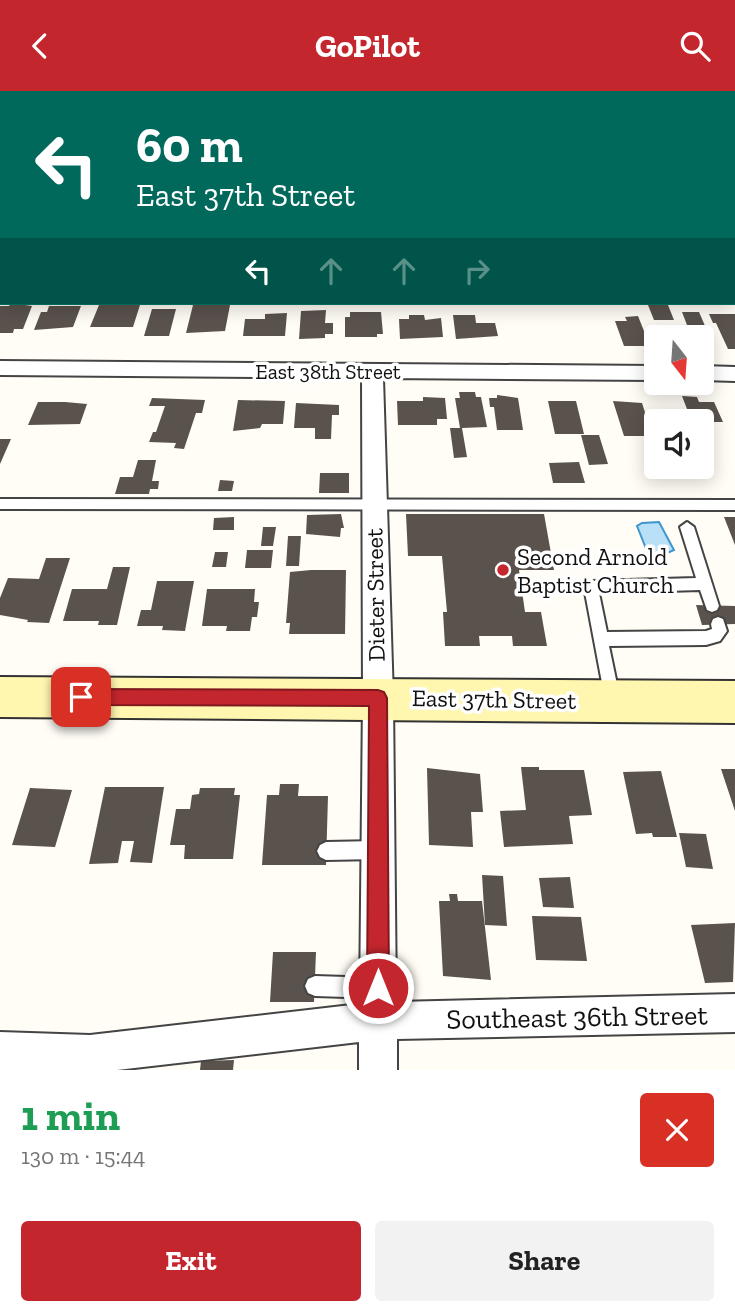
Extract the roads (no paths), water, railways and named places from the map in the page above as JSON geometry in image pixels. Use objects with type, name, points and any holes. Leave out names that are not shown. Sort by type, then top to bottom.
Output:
[{"type":"main road","name":"East 37th Street","points":[[0,697],[735,702]]},
{"type":"street","name":"East 38th Street","points":[[0,368],[644,373]]},
{"type":"street","name":"Dieter Street","points":[[372,372],[378,698],[379,1070]]},
{"type":"street","points":[[714,373],[735,374]]},
{"type":"street","name":"Southeast 36th Street","points":[[0,1051],[90,1054],[378,1004],[735,1013]]},
{"type":"lane","points":[[0,504],[735,505]]},
{"type":"lane","points":[[687,527],[712,605]]},
{"type":"lane","points":[[613,701],[591,587],[705,584]]},
{"type":"lane","points":[[601,639],[706,638],[715,636],[720,631],[718,624]]},
{"type":"lane","points":[[326,851],[378,850]]},
{"type":"lane","points":[[315,986],[378,1004]]},
{"type":"water","points":[[659,522],[674,550],[656,558],[649,556],[637,526]]},
{"type":"place","name":"Second Arnold Baptist Church","points":[[503,570]]}]
